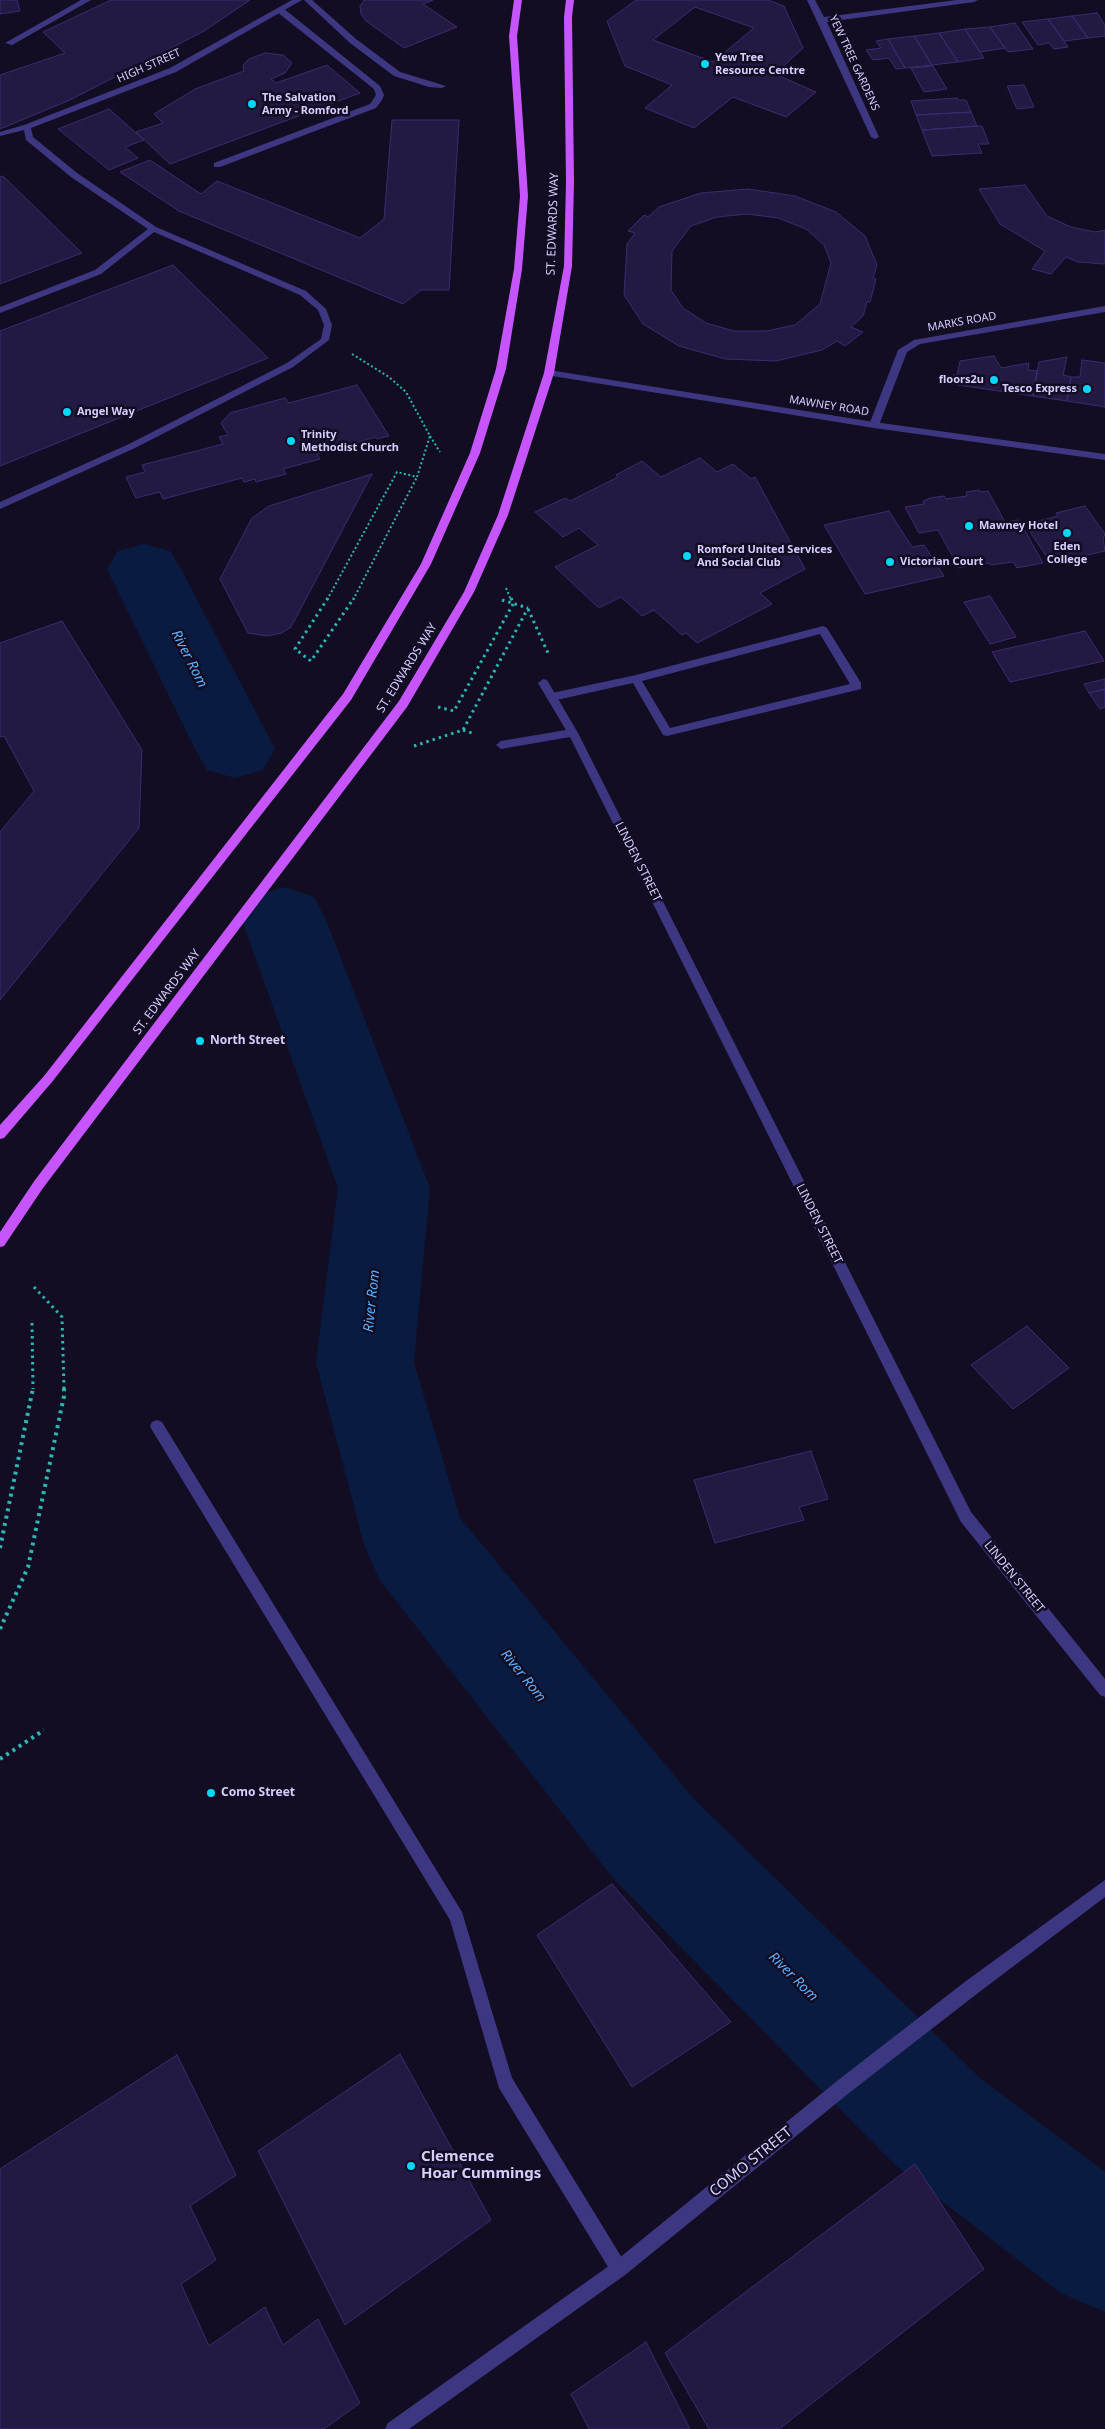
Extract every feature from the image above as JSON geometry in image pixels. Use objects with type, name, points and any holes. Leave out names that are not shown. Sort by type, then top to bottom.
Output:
[{"type":"main road","points":[[0,1134],[48,1079],[347,696],[426,564],[475,453],[501,369],[518,269],[524,196],[513,36],[518,0]]},
{"type":"main road","name":"ST. EDWARDS WAY","points":[[0,1242],[39,1184],[403,704],[469,592],[502,516],[549,373],[568,266],[570,182],[568,17],[570,0]]},
{"type":"street","points":[[9,43],[87,0]]},
{"type":"street","name":"HIGH STREET","points":[[0,134],[27,127],[173,70],[298,0]]},
{"type":"street","points":[[308,0],[353,41],[398,74],[429,85],[442,86]]},
{"type":"street","name":"YEW TREE GARDENS","points":[[811,0],[822,20],[875,137]]},
{"type":"street","points":[[822,20],[974,0]]},
{"type":"street","points":[[217,165],[372,106],[378,100],[380,95],[377,88],[280,10]]},
{"type":"street","points":[[0,506],[140,441],[290,365],[326,340],[328,325],[322,309],[303,293],[153,229],[66,169],[29,138],[27,127]]},
{"type":"street","points":[[0,310],[98,272],[153,229]]},
{"type":"street","name":"MARKS ROAD","points":[[874,425],[903,350],[918,342],[1105,309]]},
{"type":"street","name":"MAWNEY ROAD","points":[[549,373],[874,425],[1105,457]]},
{"type":"street","points":[[552,698],[636,679],[823,630],[857,686],[666,732],[636,679]]},
{"type":"street","name":"LINDEN STREET","points":[[543,683],[573,733],[966,1517],[1105,1690]]},
{"type":"street","points":[[501,745],[573,733]]},
{"type":"street","points":[[157,1426],[457,1917],[504,2082],[619,2269]]},
{"type":"street","name":"COMO STREET","points":[[394,2429],[619,2269],[843,2087],[972,1987],[1105,1888]]},
{"type":"path","points":[[397,472],[417,477],[346,616],[310,662],[295,649],[327,600],[397,472]]},
{"type":"path","points":[[433,706],[454,711],[513,604],[528,608]]},
{"type":"path","points":[[528,608],[553,665],[543,683]]},
{"type":"path","points":[[407,749],[463,730],[528,608]]},
{"type":"path","points":[[0,1629],[28,1567],[64,1396],[62,1317],[34,1287]]},
{"type":"path","points":[[0,1548],[33,1394],[32,1323]]},
{"type":"path","points":[[0,1759],[44,1730]]},
{"type":"building","points":[[0,0],[17,0],[20,11],[0,14]]},
{"type":"building","points":[[111,0],[250,0],[204,31],[70,100],[0,129],[0,75],[65,53],[43,32]]},
{"type":"building","points":[[364,0],[433,0],[423,4],[457,27],[404,48],[366,21],[361,14],[360,6]]},
{"type":"building","name":"Yew Tree Resource Centre","points":[[636,0],[768,0],[784,6],[803,48],[775,74],[816,92],[786,117],[733,97],[694,128],[645,108],[672,85],[625,66],[607,21]],"holes":[[[695,7],[754,28],[713,62],[653,40]]]},
{"type":"building","points":[[1097,13],[1105,25],[1105,36],[1088,38],[1072,16]]},
{"type":"building","points":[[1072,16],[1088,38],[1064,41],[1048,19]]},
{"type":"building","points":[[1048,19],[1068,47],[1054,49],[1049,43],[1038,45],[1022,22]]},
{"type":"building","points":[[1015,23],[1033,49],[1008,52],[990,27]]},
{"type":"building","points":[[990,27],[1005,48],[980,52],[965,29]]},
{"type":"building","points":[[965,29],[984,58],[958,62],[939,33]]},
{"type":"building","points":[[939,33],[958,62],[932,65],[914,36]]},
{"type":"building","points":[[914,36],[932,65],[905,68],[888,39]]},
{"type":"building","points":[[888,39],[905,68],[896,69],[889,58],[873,60],[866,50],[881,48],[876,41]]},
{"type":"building","name":"The Salvation Army - Romford","points":[[265,53],[283,55],[292,63],[285,73],[271,79],[276,83],[327,65],[360,93],[170,164],[136,132],[163,123],[154,114],[195,89],[244,71],[243,65],[249,59]]},
{"type":"building","points":[[933,66],[947,89],[924,92],[911,68]]},
{"type":"building","points":[[1024,85],[1034,107],[1017,109],[1007,86]]},
{"type":"building","points":[[957,98],[958,100],[966,100],[971,112],[916,115],[911,101]]},
{"type":"building","points":[[109,109],[144,140],[125,147],[138,158],[109,170],[58,129]]},
{"type":"building","points":[[971,112],[977,126],[922,130],[916,115]]},
{"type":"building","points":[[392,120],[459,120],[449,290],[421,290],[403,304],[179,211],[120,172],[150,160],[201,194],[217,181],[360,238],[384,219]]},
{"type":"building","points":[[982,126],[989,144],[978,144],[982,153],[932,156],[922,130]]},
{"type":"building","points":[[3,176],[82,253],[0,284],[0,177]]},
{"type":"building","points":[[1025,185],[1047,216],[1071,227],[1095,232],[1105,230],[1105,264],[1078,262],[1066,257],[1051,274],[1032,269],[1045,251],[1000,224],[979,189]]},
{"type":"building","points":[[748,189],[795,196],[836,212],[865,236],[877,265],[873,278],[876,279],[870,302],[867,302],[863,316],[851,327],[863,332],[845,346],[837,341],[822,350],[776,361],[725,359],[679,346],[643,324],[624,295],[627,244],[635,233],[628,231],[644,215],[648,217],[659,207],[701,193]],"holes":[[[747,214],[778,218],[806,229],[824,245],[831,263],[820,304],[795,325],[766,331],[734,331],[706,323],[683,308],[671,290],[672,251],[691,226],[717,217]]]},
{"type":"building","name":"Angel Way","points":[[173,265],[268,358],[0,466],[0,331]]},
{"type":"building","name":"floors2u","points":[[994,356],[1001,368],[1029,363],[1028,370],[1037,371],[1033,396],[951,384],[953,375],[957,375],[960,361]]},
{"type":"building","points":[[1067,357],[1063,375],[1071,377],[1067,401],[1033,396],[1039,362]]},
{"type":"building","name":"Tesco Express","points":[[1082,360],[1105,363],[1105,407],[1067,401],[1071,377],[1080,377]]},
{"type":"building","name":"Trinity Methodist Church","points":[[357,385],[389,436],[377,439],[376,437],[317,454],[320,459],[283,469],[286,474],[256,482],[255,479],[244,482],[242,478],[163,499],[160,492],[136,498],[126,477],[145,472],[142,465],[223,444],[219,437],[228,435],[221,423],[230,413],[285,398],[289,403]]},
{"type":"building","name":"Romford United Services And Social Club","points":[[700,458],[717,472],[733,464],[751,479],[755,477],[805,569],[760,593],[772,604],[697,643],[686,633],[682,635],[654,610],[642,616],[621,597],[599,608],[555,567],[598,545],[579,528],[563,537],[535,512],[565,498],[570,501],[618,477],[616,475],[642,461],[661,477]]},
{"type":"building","points":[[372,474],[291,627],[282,633],[267,636],[248,633],[220,579],[252,518],[269,506]]},
{"type":"building","name":"Mawney Hotel","points":[[979,490],[980,492],[988,491],[1005,522],[1019,520],[1043,563],[1017,568],[1013,562],[991,565],[989,563],[959,568],[938,530],[919,533],[905,507],[924,504],[923,501],[930,498],[944,496],[946,499],[967,496],[966,492]]},
{"type":"building","name":"Eden College","points":[[1085,506],[1105,534],[1103,539],[1105,551],[1065,560],[1062,557],[1049,560],[1030,532],[1036,531],[1031,523],[1058,516],[1056,513]]},
{"type":"building","name":"Victorian Court","points":[[889,511],[912,547],[924,545],[944,576],[865,594],[824,525]]},
{"type":"building","points":[[990,596],[1016,637],[990,644],[964,602]]},
{"type":"building","points":[[62,621],[142,750],[139,828],[0,1000],[0,832],[34,791],[4,736],[0,737],[0,643]]},
{"type":"building","points":[[1085,631],[1104,661],[1010,682],[992,652]]},
{"type":"building","points":[[1105,679],[1105,689],[1089,693],[1084,684]]},
{"type":"building","points":[[1105,689],[1105,707],[1100,709],[1089,693]]},
{"type":"building","points":[[1027,1326],[1069,1368],[1013,1409],[971,1365]]},
{"type":"building","points":[[811,1451],[828,1499],[799,1507],[804,1520],[715,1543],[694,1480]]},
{"type":"building","points":[[612,1884],[731,2022],[632,2087],[537,1935]]},
{"type":"building","points":[[400,2054],[491,2220],[345,2325],[258,2151]]},
{"type":"building","points":[[177,2055],[236,2175],[190,2206],[216,2260],[181,2284],[209,2346],[265,2307],[283,2345],[318,2319],[360,2403],[324,2429],[0,2429],[0,2169]]},
{"type":"building","points":[[915,2164],[984,2269],[779,2429],[709,2429],[665,2353]]},
{"type":"building","points":[[646,2342],[690,2429],[589,2429],[571,2394]]},
{"type":"waterway","name":"River Rom","points":[[144,569],[235,749]]},
{"type":"waterway","name":"River Rom","points":[[284,920],[384,1188],[365,1362],[416,1544],[653,1838],[938,2122],[1105,2249]]},
{"type":"place","name":"Yew Tree Resource Centre","points":[[705,64]]},
{"type":"place","name":"The Salvation Army - Romford","points":[[252,104]]},
{"type":"place","name":"floors2u","points":[[994,380]]},
{"type":"place","name":"Tesco Express","points":[[1087,389]]},
{"type":"place","name":"Angel Way","points":[[67,412]]},
{"type":"place","name":"Trinity Methodist Church","points":[[291,441]]},
{"type":"place","name":"Mawney Hotel","points":[[969,526]]},
{"type":"place","name":"Eden College","points":[[1067,533]]},
{"type":"place","name":"Romford United Services And Social Club","points":[[687,556]]},
{"type":"place","name":"Victorian Court","points":[[890,562]]},
{"type":"place","name":"North Street","points":[[200,1041]]},
{"type":"place","name":"Como Street","points":[[211,1793]]},
{"type":"place","name":"Clemence Hoar Cummings","points":[[411,2166]]}]
